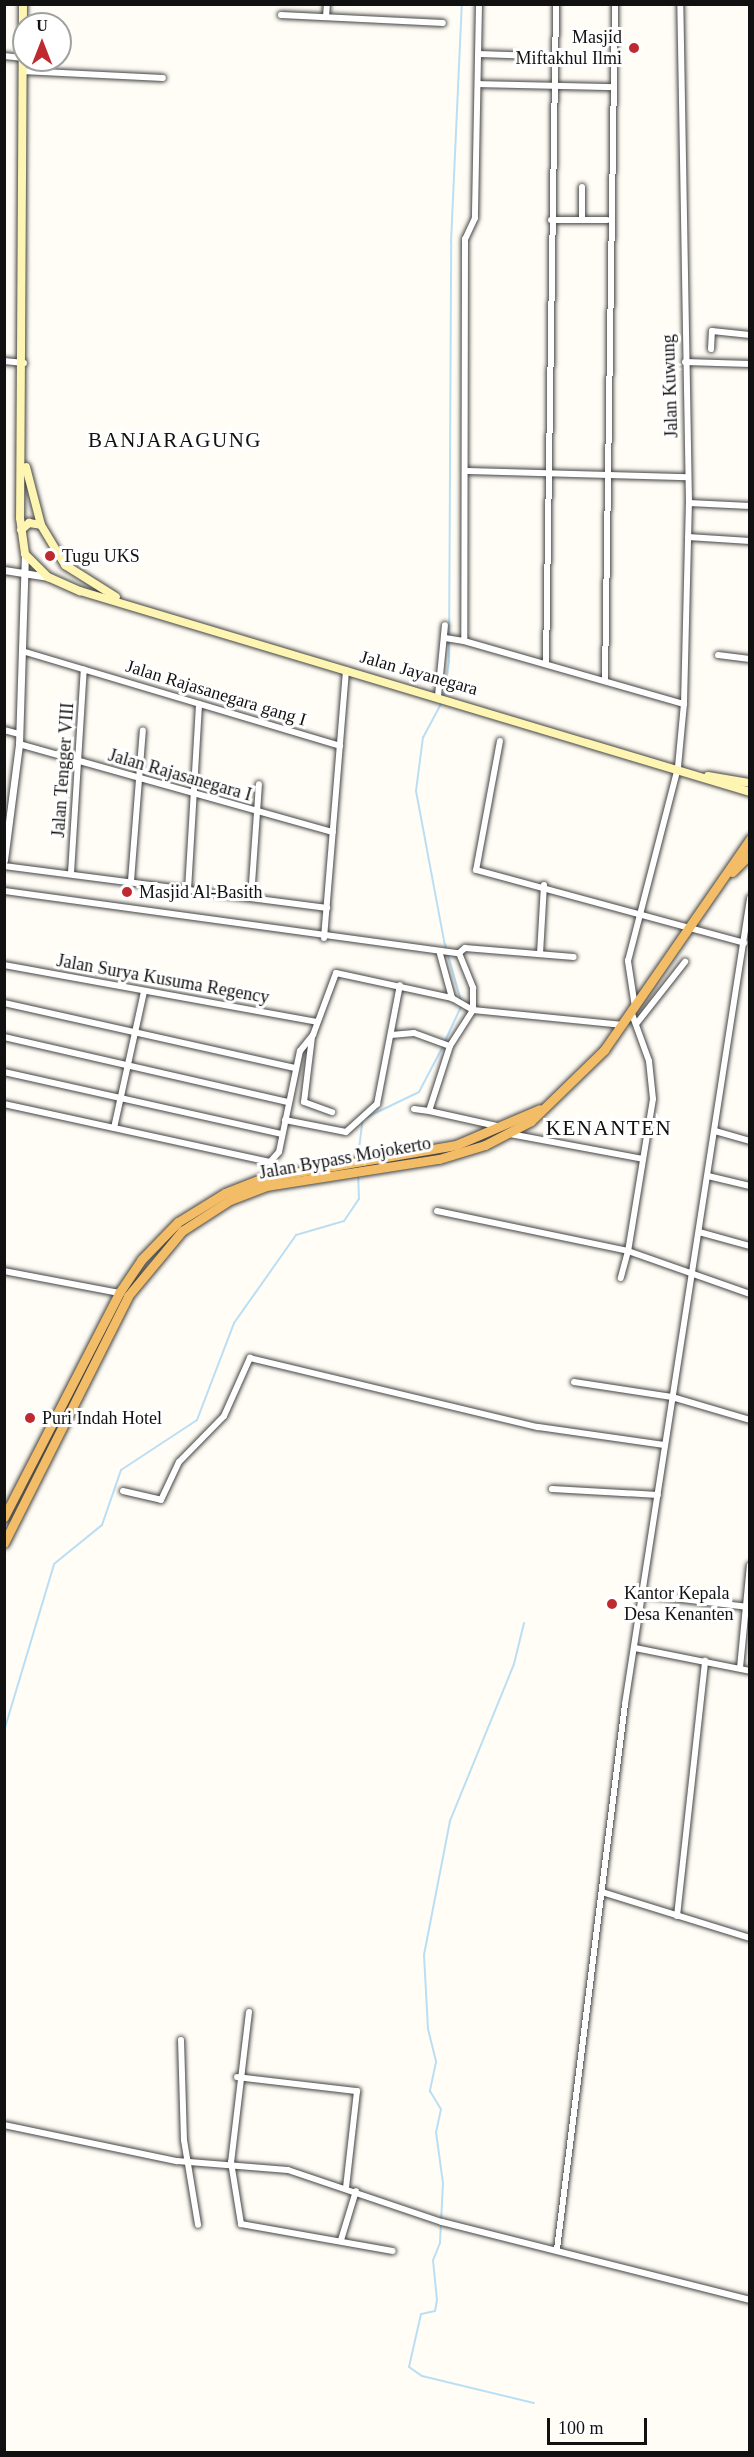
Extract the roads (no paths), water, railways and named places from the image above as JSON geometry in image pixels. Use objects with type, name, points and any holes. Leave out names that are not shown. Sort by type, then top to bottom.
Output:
[{"type":"highway","name":"Jalan Bypass Mojokerto","points":[[4,1517],[119,1293],[157,1242],[225,1193],[263,1178],[455,1155],[510,1134],[580,1078],[634,1011],[730,874],[750,839]]},
{"type":"highway","name":"Jalan Bypass Mojokerto","points":[[730,874],[748,862]]},
{"type":"highway","name":"Jalan Bypass Mojokerto","points":[[375,1165],[456,1145],[502,1127],[547,1105]]},
{"type":"highway","name":"Jalan Bypass Mojokerto","points":[[4,1542],[128,1296],[162,1251],[203,1216],[247,1192],[345,1168]]},
{"type":"main road","name":"Jalan Jayanegara","points":[[22,72],[24,458],[21,530],[25,554],[48,577],[63,585],[121,600],[346,670],[708,776],[750,792]]},
{"type":"main road","name":"Jalan Jayanegara","points":[[24,458],[41,525],[74,570],[121,600]]},
{"type":"main road","points":[[21,530],[29,523],[41,525]]},
{"type":"main road","points":[[63,585],[74,570]]},
{"type":"main road","name":"Jalan Jayanegara","points":[[708,776],[750,783]]},
{"type":"street","points":[[326,17],[327,4]]},
{"type":"street","points":[[462,641],[468,471],[465,239],[475,218],[479,4]]},
{"type":"street","points":[[546,664],[546,473],[556,4]]},
{"type":"street","points":[[605,680],[615,4]]},
{"type":"street","name":"Jalan Kuwung","points":[[621,1278],[644,1159],[652,1081],[634,1011],[627,967],[678,767],[684,704],[689,503],[680,4]]},
{"type":"street","points":[[281,15],[443,23]]},
{"type":"street","points":[[479,54],[515,55]]},
{"type":"street","points":[[42,72],[163,78]]},
{"type":"street","points":[[478,84],[614,87]]},
{"type":"street","points":[[582,187],[582,220]]},
{"type":"street","points":[[552,220],[607,220]]},
{"type":"street","points":[[711,349],[712,331],[750,335]]},
{"type":"street","points":[[4,361],[24,363]]},
{"type":"street","points":[[685,362],[750,364]]},
{"type":"street","points":[[468,471],[688,477]]},
{"type":"street","points":[[689,503],[750,506]]},
{"type":"street","points":[[688,537],[750,541]]},
{"type":"street","points":[[4,860],[19,744],[25,554]]},
{"type":"street","points":[[4,570],[25,576],[48,577]]},
{"type":"street","points":[[439,696],[446,638],[445,625]]},
{"type":"street","points":[[446,638],[605,680],[684,704]]},
{"type":"street","name":"Jalan Rajasanegara gang I","points":[[22,651],[340,746]]},
{"type":"street","points":[[718,655],[750,658]]},
{"type":"street","name":"Jalan Tengger VIII","points":[[71,873],[80,761],[84,669]]},
{"type":"street","points":[[324,938],[346,670]]},
{"type":"street","points":[[188,890],[199,704]]},
{"type":"street","points":[[4,730],[19,734]]},
{"type":"street","points":[[131,882],[137,778],[143,730]]},
{"type":"street","points":[[500,741],[474,866],[640,912],[744,944]]},
{"type":"street","name":"Jalan Rajasanegara I","points":[[19,744],[195,796],[333,832]]},
{"type":"street","points":[[251,898],[259,784]]},
{"type":"street","points":[[4,866],[327,908]]},
{"type":"street","points":[[540,954],[543,885]]},
{"type":"street","points":[[4,891],[442,954],[457,953],[465,948],[574,957]]},
{"type":"street","points":[[557,2249],[602,1892],[636,1648],[641,1594],[693,1275],[750,898]]},
{"type":"street","points":[[429,1111],[448,1045],[470,1008],[473,987],[457,953]]},
{"type":"street","points":[[442,954],[452,998]]},
{"type":"street","points":[[637,1023],[685,962]]},
{"type":"street","name":"Jalan Surya Kusuma Regency","points":[[4,965],[317,1022]]},
{"type":"street","points":[[332,1112],[304,1102],[312,1037],[336,973],[452,998],[470,1008],[623,1025]]},
{"type":"street","points":[[285,1120],[346,1132],[380,1098],[400,985]]},
{"type":"street","points":[[114,1128],[144,990]]},
{"type":"street","points":[[4,1003],[295,1068]]},
{"type":"street","points":[[391,1035],[414,1033],[448,1045]]},
{"type":"street","points":[[4,1037],[288,1102]]},
{"type":"street","points":[[4,1104],[265,1163],[277,1156],[301,1047],[312,1037]]},
{"type":"street","points":[[4,1072],[282,1134]]},
{"type":"street","points":[[414,1108],[502,1127]]},
{"type":"street","points":[[715,1131],[750,1141]]},
{"type":"street","points":[[510,1134],[644,1159]]},
{"type":"street","points":[[708,1176],[750,1186]]},
{"type":"street","points":[[437,1211],[628,1251],[750,1294]]},
{"type":"street","points":[[699,1232],[750,1246]]},
{"type":"street","points":[[4,1271],[119,1293]]},
{"type":"street","points":[[123,1491],[161,1500],[179,1462],[224,1416],[250,1358],[538,1427],[665,1445]]},
{"type":"street","points":[[574,1382],[672,1397],[750,1420]]},
{"type":"street","points":[[552,1489],[658,1495]]},
{"type":"street","points":[[740,1668],[748,1607],[750,1565]]},
{"type":"street","points":[[641,1594],[748,1607]]},
{"type":"street","points":[[636,1648],[750,1671]]},
{"type":"street","points":[[677,1916],[705,1661]]},
{"type":"street","points":[[602,1892],[750,1938]]},
{"type":"street","points":[[249,2012],[237,2077],[231,2162],[244,2226],[341,2240],[393,2251]]},
{"type":"street","points":[[181,2040],[189,2162],[198,2225]]},
{"type":"street","points":[[237,2077],[357,2091],[346,2188]]},
{"type":"street","points":[[4,2126],[189,2162],[231,2162],[288,2170],[356,2191],[439,2221],[557,2249],[750,2300]]},
{"type":"street","points":[[341,2240],[356,2191]]},
{"type":"waterway","points":[[444,697],[449,661],[451,242],[462,4]]},
{"type":"waterway","points":[[442,702],[423,737],[416,791],[444,941],[461,1001]]},
{"type":"waterway","points":[[445,1041],[461,1006]]},
{"type":"waterway","points":[[365,1118],[419,1092],[443,1046]]},
{"type":"waterway","points":[[358,1157],[362,1122]]},
{"type":"waterway","points":[[4,1731],[54,1564],[102,1525],[121,1470],[197,1420],[234,1323],[296,1235],[344,1221],[359,1199],[358,1175]]},
{"type":"waterway","points":[[524,1623],[514,1664],[450,1821],[424,1955],[428,2029],[436,2062],[430,2091],[441,2109],[436,2132],[443,2183],[440,2243],[433,2260],[437,2300],[435,2311],[421,2314],[409,2367],[422,2376],[534,2403]]},
{"type":"place","name":"Masjid Miftakhul Ilmi","points":[[634,48]]},
{"type":"place","name":"Tugu UKS","points":[[50,556]]},
{"type":"place","name":"Masjid Al-Basith","points":[[127,892]]},
{"type":"place","name":"Puri Indah Hotel","points":[[30,1418]]},
{"type":"place","name":"Kantor Kepala Desa Kenanten","points":[[612,1604]]},
{"type":"district","name":"BANJARAGUNG","points":[[175,440]]},
{"type":"district","name":"KENANTEN","points":[[609,1128]]}]
